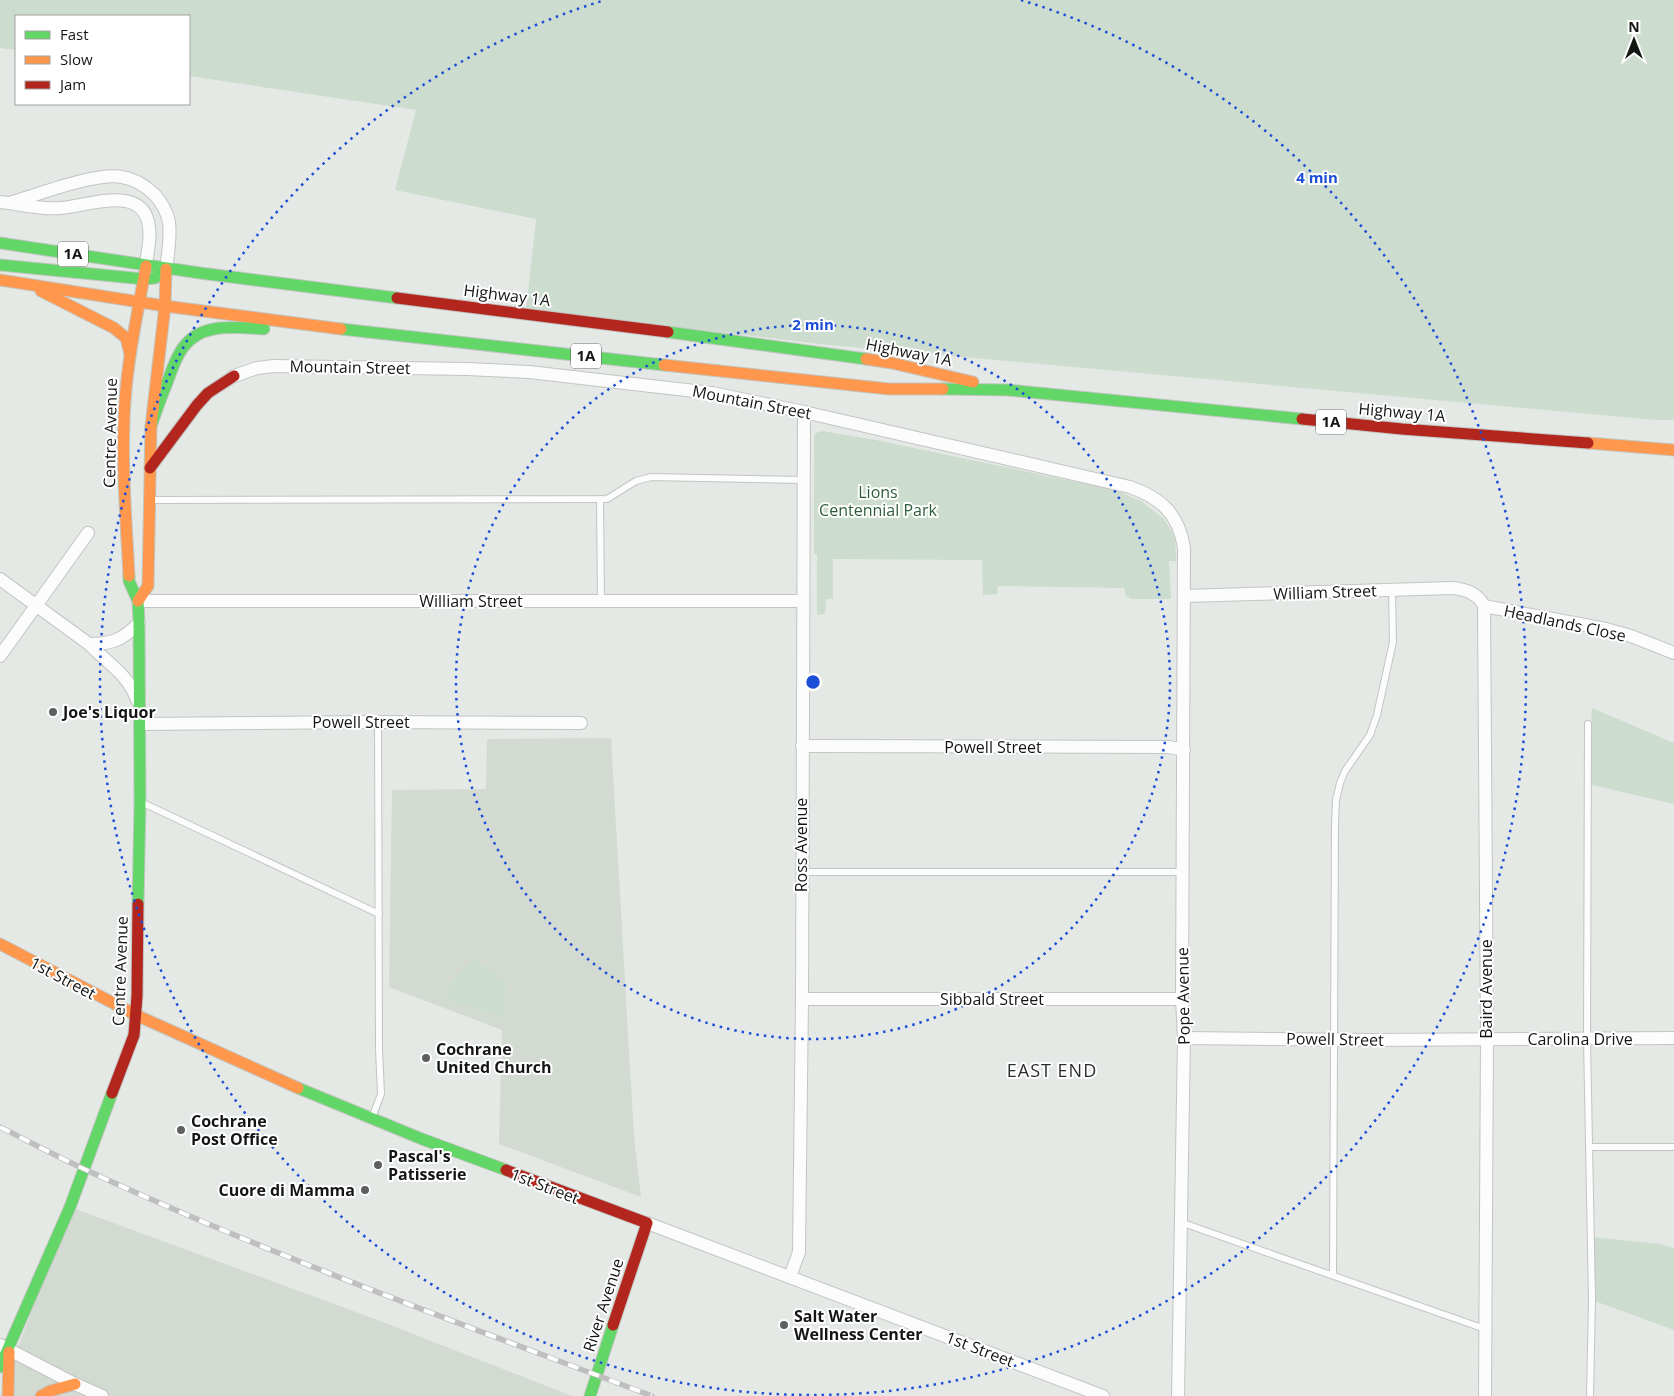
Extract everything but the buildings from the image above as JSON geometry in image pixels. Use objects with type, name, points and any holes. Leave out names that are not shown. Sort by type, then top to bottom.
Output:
[{"type":"main road","name":"Highway 1A","points":[[0,243],[166,269],[644,329],[892,363],[1008,390]]},
{"type":"main road","points":[[0,265],[144,279],[155,278],[166,269]]},
{"type":"main road","name":"Centre Avenue","points":[[0,1366],[4,1347],[70,1207],[134,1035],[140,802],[139,623],[138,601],[129,581],[125,496],[125,400],[130,354],[146,266]]},
{"type":"main road","name":"Centre Avenue","points":[[138,601],[148,586],[151,426],[165,306],[166,269]]},
{"type":"main road","name":"Highway 1A","points":[[0,280],[165,306],[383,334],[889,389],[1008,390],[1402,429],[1674,449]]},
{"type":"main road","points":[[29,285],[63,304],[114,328],[126,338],[130,354]]},
{"type":"main road","points":[[151,426],[176,356],[185,342],[196,334],[220,328],[383,334]]},
{"type":"main road","points":[[150,468],[196,404],[234,376]]},
{"type":"main road","name":"1st Street","points":[[0,944],[136,1015],[270,1078],[554,1190],[647,1223]]},
{"type":"main road","name":"River Avenue","points":[[590,1396],[647,1223]]},
{"type":"main road","name":"Centre Avenue","points":[[4,1347],[8,1396]]},
{"type":"main road","points":[[41,1396],[50,1391],[75,1384]]},
{"type":"street","points":[[5,202],[110,176],[136,181],[147,187],[159,200],[166,212],[169,224],[166,269]]},
{"type":"street","points":[[5,202],[43,209],[63,208],[112,200],[135,204],[142,209],[149,227],[146,266]]},
{"type":"street","name":"Mountain Street","points":[[234,376],[257,368],[288,366],[468,369],[529,372],[712,393],[804,412],[1130,487],[1158,500],[1172,515],[1181,531],[1184,548],[1184,596]]},
{"type":"street","name":"Ross Avenue","points":[[790,1277],[799,1252],[804,412]]},
{"type":"street","points":[[0,656],[88,533]]},
{"type":"street","points":[[0,579],[90,644],[101,657],[124,676],[135,694],[140,707]]},
{"type":"street","name":"William Street","points":[[1184,596],[1452,588],[1466,591],[1478,597],[1484,606]]},
{"type":"street","name":"Pope Avenue","points":[[1178,1396],[1184,1038],[1182,999],[1182,872],[1184,596]]},
{"type":"street","name":"William Street","points":[[138,601],[803,601]]},
{"type":"street","name":"Headlands Close","points":[[1484,606],[1606,629],[1631,636],[1674,653]]},
{"type":"street","name":"Baird Avenue","points":[[1484,606],[1487,1039],[1485,1396]]},
{"type":"street","points":[[90,644],[114,642],[124,637],[139,623]]},
{"type":"street","name":"Powell Street","points":[[140,724],[581,723]]},
{"type":"street","name":"Powell Street","points":[[802,746],[1160,747],[1184,750]]},
{"type":"street","name":"Sibbald Street","points":[[802,999],[1182,999]]},
{"type":"street","name":"Powell Street","points":[[1184,1038],[1487,1039]]},
{"type":"street","name":"Carolina Drive","points":[[1487,1039],[1674,1038]]},
{"type":"street","name":"1st Street","points":[[647,1223],[1103,1396]]},
{"type":"street","points":[[4,1347],[102,1396]]},
{"type":"lane","points":[[149,500],[607,500],[636,481],[651,477],[803,480]]},
{"type":"lane","points":[[600,500],[601,601]]},
{"type":"lane","points":[[1333,1275],[1336,800],[1345,771],[1370,735],[1377,715],[1394,642],[1392,590]]},
{"type":"lane","points":[[372,1119],[381,1094],[378,722]]},
{"type":"lane","points":[[1588,724],[1586,1038],[1590,1147],[1592,1300],[1590,1396]]},
{"type":"lane","points":[[140,802],[379,914]]},
{"type":"lane","points":[[801,872],[1182,872]]},
{"type":"lane","points":[[1590,1147],[1674,1147]]},
{"type":"lane","points":[[1180,1222],[1485,1329]]},
{"type":"shaded area","points":[[611,738],[634,1137],[641,1197],[499,1144],[502,1030],[389,987],[392,790],[486,789],[487,739]]},
{"type":"shaded area","points":[[70,1207],[375,1319],[572,1396],[0,1396]]},
{"type":"green space","points":[[0,0],[1674,0],[1674,420],[1656,420],[820,344],[526,309],[536,219],[395,190],[416,110],[190,76],[190,15],[15,15],[15,50],[0,48]]},
{"type":"green space","name":"Lions Centennial Park","points":[[823,431],[881,441],[1114,490],[1141,501],[1164,519],[1175,537],[1176,561],[1169,561],[1171,599],[1131,599],[1126,596],[1124,588],[998,586],[997,594],[983,595],[982,560],[833,559],[833,599],[826,599],[825,614],[817,615],[817,554],[814,554],[814,436],[816,433]]},
{"type":"green space","points":[[1592,708],[1674,743],[1674,804],[1588,784]]},
{"type":"green space","points":[[475,959],[506,983],[504,1018],[446,999],[451,982]]},
{"type":"green space","points":[[1591,1237],[1660,1244],[1674,1248],[1674,1330],[1592,1300]]},
{"type":"railway","points":[[0,1127],[84,1169],[224,1231],[366,1288],[652,1396]]},
{"type":"traffic: fast","points":[[0,243],[200,273],[397,298]]},
{"type":"traffic: fast","points":[[0,265],[144,279],[155,278],[166,269]]},
{"type":"traffic: fast","points":[[151,426],[174,364],[188,341],[204,332],[220,328],[264,329]]},
{"type":"traffic: fast","points":[[341,329],[664,365]]},
{"type":"traffic: fast","points":[[668,332],[866,359]]},
{"type":"traffic: fast","points":[[943,389],[1008,390],[1302,419]]},
{"type":"traffic: fast","points":[[129,576],[129,581],[138,601],[139,623],[140,802],[138,904]]},
{"type":"traffic: fast","points":[[298,1088],[422,1139],[506,1170]]},
{"type":"traffic: fast","points":[[0,1367],[70,1207],[112,1093]]},
{"type":"traffic: fast","points":[[590,1396],[613,1325]]},
{"type":"traffic: slow","points":[[129,576],[124,467],[125,401],[131,350],[146,266]]},
{"type":"traffic: slow","points":[[138,601],[148,586],[151,426],[165,306],[166,269]]},
{"type":"traffic: slow","points":[[0,280],[165,306],[341,329]]},
{"type":"traffic: slow","points":[[41,291],[114,328],[126,338],[130,354]]},
{"type":"traffic: slow","points":[[866,359],[892,363],[973,382]]},
{"type":"traffic: slow","points":[[664,365],[889,389],[943,389]]},
{"type":"traffic: slow","points":[[1588,443],[1674,450]]},
{"type":"traffic: slow","points":[[0,944],[136,1015],[298,1088]]},
{"type":"traffic: slow","points":[[8,1396],[9,1352]]},
{"type":"traffic: slow","points":[[41,1396],[50,1391],[75,1384]]},
{"type":"traffic: jam","points":[[397,298],[668,332]]},
{"type":"traffic: jam","points":[[150,468],[197,405],[208,393],[234,376]]},
{"type":"traffic: jam","points":[[1302,419],[1402,429],[1588,443]]},
{"type":"traffic: jam","points":[[112,1093],[134,1035],[137,996],[138,904]]},
{"type":"traffic: jam","points":[[506,1170],[647,1223],[613,1325]]},
{"type":"place","name":"Joe's Liquor","points":[[53,712]]},
{"type":"place","name":"Cochrane United Church","points":[[426,1058]]},
{"type":"place","name":"Cochrane Post Office","points":[[181,1130]]},
{"type":"place","name":"Pascal's Patisserie","points":[[378,1165]]},
{"type":"place","name":"Cuore di Mamma","points":[[365,1190]]},
{"type":"place","name":"Salt Water Wellness Center","points":[[784,1325]]},
{"type":"district","name":"EAST END","points":[[1052,1071]]}]
